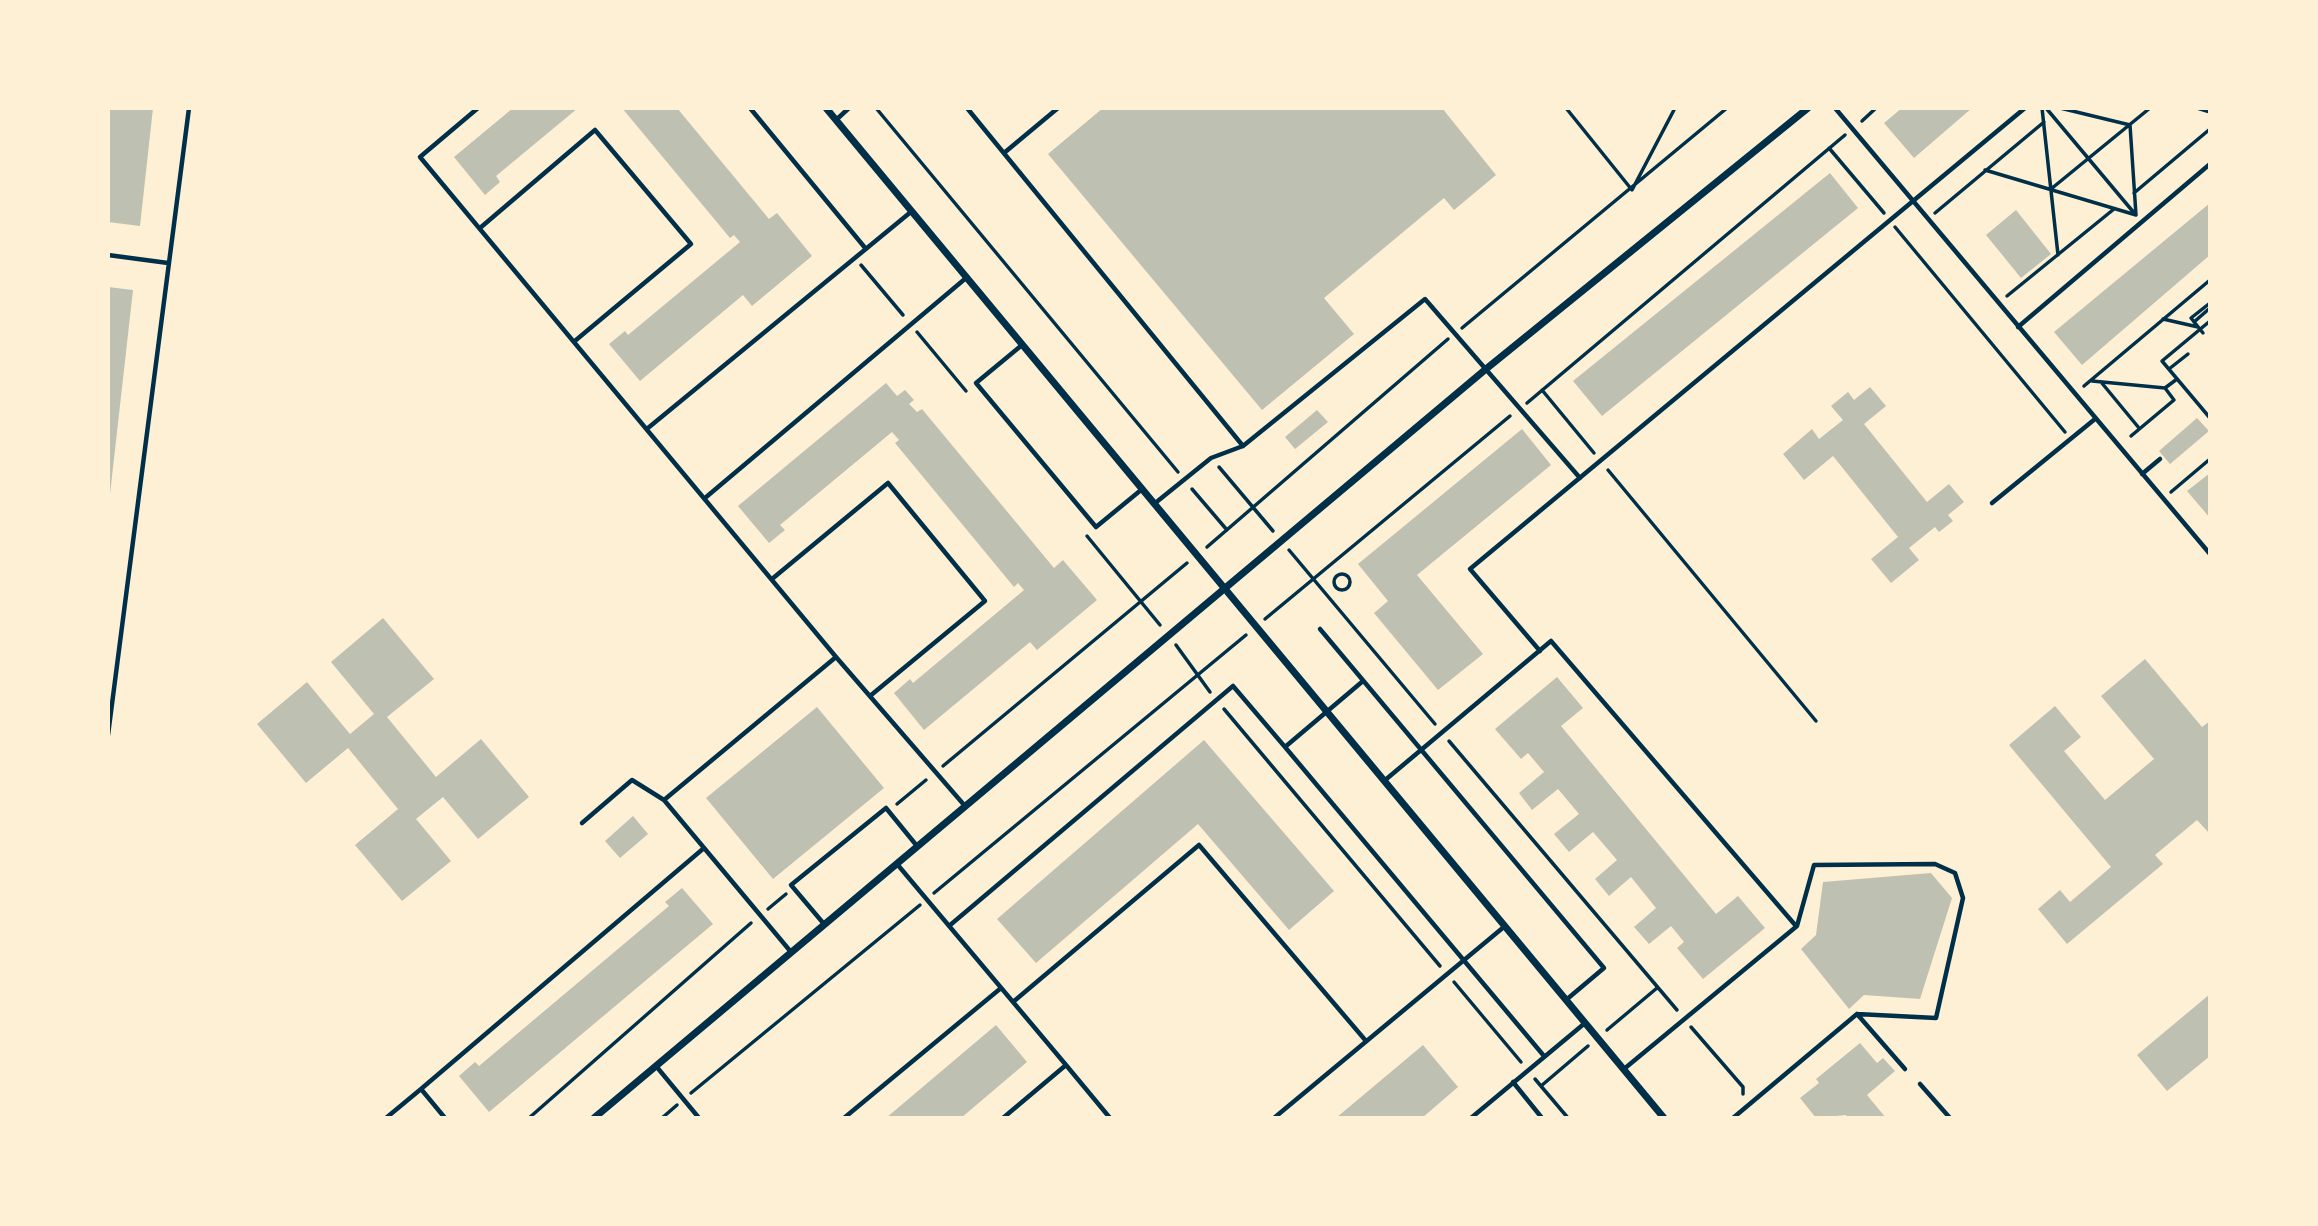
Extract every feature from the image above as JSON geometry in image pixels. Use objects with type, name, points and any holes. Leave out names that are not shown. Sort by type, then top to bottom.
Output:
[{"type":"street","points":[[826,108],[1664,1118]]},
{"type":"street","points":[[594,1118],[1486,369],[1808,108]]},
{"type":"lane","points":[[108,735],[111,693],[189,108]]},
{"type":"lane","points":[[478,108],[420,157],[576,340],[836,657],[965,806]]},
{"type":"lane","points":[[750,108],[866,249]]},
{"type":"lane","points":[[835,120],[849,108]]},
{"type":"lane","points":[[967,108],[1243,446]]},
{"type":"lane","points":[[1004,153],[1058,108]]},
{"type":"lane","points":[[1835,108],[2210,554]]},
{"type":"lane","points":[[1540,651],[1470,569],[2025,108]]},
{"type":"lane","points":[[481,228],[595,130],[691,244],[576,340]]},
{"type":"lane","points":[[2018,327],[2210,164]]},
{"type":"lane","points":[[648,428],[912,211]]},
{"type":"lane","points":[[108,255],[168,263]]},
{"type":"lane","points":[[705,498],[967,278]]},
{"type":"lane","points":[[1154,504],[1211,458],[1243,446],[1425,299],[1580,478]]},
{"type":"lane","points":[[1022,345],[976,383],[1096,527],[1142,490]]},
{"type":"lane","points":[[1992,503],[2095,419]]},
{"type":"lane","points":[[2142,474],[2160,459]]},
{"type":"lane","points":[[772,579],[888,483],[985,601],[870,696]]},
{"type":"lane","points":[[1320,629],[1604,968],[1566,999]]},
{"type":"lane","points":[[1384,781],[1551,641],[1797,926]]},
{"type":"lane","points":[[664,800],[836,657]]},
{"type":"lane","points":[[1285,747],[1363,681]]},
{"type":"lane","points":[[949,926],[1233,686],[1544,1056]]},
{"type":"lane","points":[[582,823],[632,780],[664,800],[791,952]]},
{"type":"lane","points":[[824,924],[792,885],[886,808],[917,846]]},
{"type":"lane","points":[[1013,1002],[1199,845],[1366,1041]]},
{"type":"lane","points":[[386,1118],[704,848]]},
{"type":"lane","points":[[897,864],[1110,1118]]},
{"type":"lane","points":[[1624,1069],[1797,926],[1815,865],[1935,864],[1955,873],[1963,898],[1936,1018],[1857,1014],[1733,1118]]},
{"type":"lane","points":[[1274,1118],[1505,926]]},
{"type":"lane","points":[[844,1118],[1001,988]]},
{"type":"lane","points":[[1857,1014],[1905,1069]]},
{"type":"lane","points":[[1471,1118],[1585,1022]]},
{"type":"lane","points":[[1003,1118],[1066,1065]]},
{"type":"lane","points":[[656,1066],[699,1118]]},
{"type":"lane","points":[[1513,1082],[1542,1118]]},
{"type":"lane","points":[[1920,1084],[1950,1118]]},
{"type":"lane","points":[[421,1089],[445,1118]]},
{"type":"path","points":[[876,108],[1227,530]]},
{"type":"path","points":[[1566,108],[1632,190]]},
{"type":"path","points":[[1632,190],[1675,108]]},
{"type":"path","points":[[889,811],[1227,530],[1455,333],[1632,190],[1727,108]]},
{"type":"path","points":[[662,1118],[1542,390],[1876,108]]},
{"type":"path","points":[[2044,108],[2057,255]]},
{"type":"path","points":[[2044,108],[2136,215]]},
{"type":"path","points":[[2051,189],[2150,108]]},
{"type":"path","points":[[2197,108],[2210,112]]},
{"type":"path","points":[[2061,109],[2130,125]]},
{"type":"path","points":[[1933,215],[2044,122]]},
{"type":"path","points":[[2130,125],[2136,215]]},
{"type":"path","points":[[2134,194],[2210,129]]},
{"type":"path","points":[[1829,148],[2070,439]]},
{"type":"path","points":[[1985,170],[2136,215]]},
{"type":"path","points":[[2002,300],[2114,209]]},
{"type":"path","points":[[2084,386],[2210,280]]},
{"type":"path","points":[[2192,323],[2191,318],[2210,303]]},
{"type":"path","points":[[2192,323],[2210,308]]},
{"type":"path","points":[[2163,319],[2192,323],[2201,330]]},
{"type":"path","points":[[2209,417],[2162,361],[2210,321]]},
{"type":"path","points":[[2169,369],[2188,354]]},
{"type":"path","points":[[2090,381],[2165,388],[2177,379]]},
{"type":"path","points":[[2101,382],[2139,428]]},
{"type":"path","points":[[2131,436],[2174,400],[2165,388]]},
{"type":"path","points":[[1542,390],[1816,721]]},
{"type":"path","points":[[1211,458],[1743,1087],[1743,1097],[1749,1104]]},
{"type":"path","points":[[2163,499],[2210,459]]},
{"type":"path","points":[[1339,575],[1348,577],[1349,586],[1342,590],[1337,587],[1335,579],[1339,575]]},
{"type":"path","points":[[1327,595],[1337,587]]},
{"type":"path","points":[[1169,636],[1197,676],[1567,1118]]},
{"type":"path","points":[[529,1118],[794,888]]},
{"type":"building","points":[[108,108],[153,108],[140,226],[108,222]]},
{"type":"building","points":[[513,108],[578,108],[496,176],[500,182],[485,195],[454,157]]},
{"type":"building","points":[[622,108],[677,108],[769,219],[777,213],[812,256],[752,306],[743,295],[640,381],[609,344],[625,331],[628,335],[740,242],[734,235],[730,238]]},
{"type":"building","points":[[1103,108],[1442,108],[1496,175],[1454,210],[1444,198],[1324,298],[1354,334],[1262,410],[1048,154]]},
{"type":"building","points":[[1902,108],[1972,108],[1914,158],[1884,123]]},
{"type":"building","points":[[1830,173],[1858,208],[1602,416],[1573,381]]},
{"type":"building","points":[[2210,203],[2210,255],[2082,365],[2054,332]]},
{"type":"building","points":[[2016,210],[2051,254],[2021,278],[1986,235]]},
{"type":"building","points":[[108,287],[133,290],[110,494],[108,494]]},
{"type":"building","points":[[886,383],[897,396],[905,390],[914,400],[909,404],[917,412],[922,409],[1054,568],[1063,560],[1097,600],[1037,650],[1030,642],[924,730],[894,693],[910,679],[913,683],[1024,590],[1018,583],[1014,587],[895,443],[899,440],[892,432],[780,525],[785,530],[769,543],[738,506]]},
{"type":"building","points":[[1870,387],[1886,406],[1864,424],[1927,502],[1949,484],[1964,502],[1948,515],[1953,521],[1939,532],[1935,527],[1909,548],[1919,560],[1891,583],[1871,559],[1898,537],[1833,456],[1804,480],[1783,454],[1812,429],[1819,439],[1843,420],[1831,406],[1848,392],[1854,400]]},
{"type":"building","points":[[1317,410],[1328,422],[1295,449],[1285,437]]},
{"type":"building","points":[[2197,418],[2209,431],[2170,464],[2159,451]]},
{"type":"building","points":[[1522,429],[1551,465],[1417,575],[1483,654],[1438,690],[1374,613],[1388,601],[1358,564]]},
{"type":"building","points":[[2210,473],[2210,518],[2187,491]]},
{"type":"building","points":[[383,618],[434,679],[387,717],[436,777],[481,739],[529,797],[478,839],[443,797],[416,819],[451,861],[402,901],[355,845],[398,809],[348,748],[306,783],[257,724],[307,682],[350,734],[374,714],[331,662]]},
{"type":"building","points":[[2145,659],[2202,727],[2210,721],[2210,834],[2197,820],[2155,855],[2163,864],[2067,944],[2038,909],[2060,890],[2070,902],[2111,867],[2009,745],[2055,706],[2081,737],[2064,751],[2105,800],[2154,759],[2101,696]]},
{"type":"building","points":[[1557,677],[1583,708],[1561,726],[1716,914],[1738,896],[1765,928],[1703,979],[1677,948],[1684,942],[1671,926],[1649,944],[1634,927],[1656,908],[1631,877],[1609,896],[1595,879],[1617,860],[1593,832],[1569,852],[1554,834],[1579,814],[1558,789],[1532,810],[1519,793],[1544,772],[1528,753],[1521,759],[1495,729]]},
{"type":"building","points":[[817,707],[884,788],[773,879],[706,798]]},
{"type":"building","points":[[1204,740],[1334,891],[1289,930],[1198,824],[1036,963],[997,919]]},
{"type":"building","points":[[633,816],[648,834],[620,858],[605,841]]},
{"type":"building","points":[[1931,873],[1952,898],[1920,999],[1864,995],[1849,1009],[1801,949],[1816,935],[1823,882]]},
{"type":"building","points":[[682,888],[713,924],[489,1112],[459,1076],[475,1062],[479,1066],[669,906],[665,902]]},
{"type":"building","points":[[2210,994],[2210,1056],[2167,1091],[2137,1055]]},
{"type":"building","points":[[996,1025],[1027,1062],[961,1118],[886,1118]]},
{"type":"building","points":[[1860,1043],[1877,1063],[1883,1058],[1895,1071],[1867,1095],[1886,1118],[1848,1118],[1846,1115],[1816,1118],[1800,1098],[1819,1083],[1816,1079]]},
{"type":"building","points":[[1423,1045],[1458,1087],[1422,1118],[1336,1118]]}]
